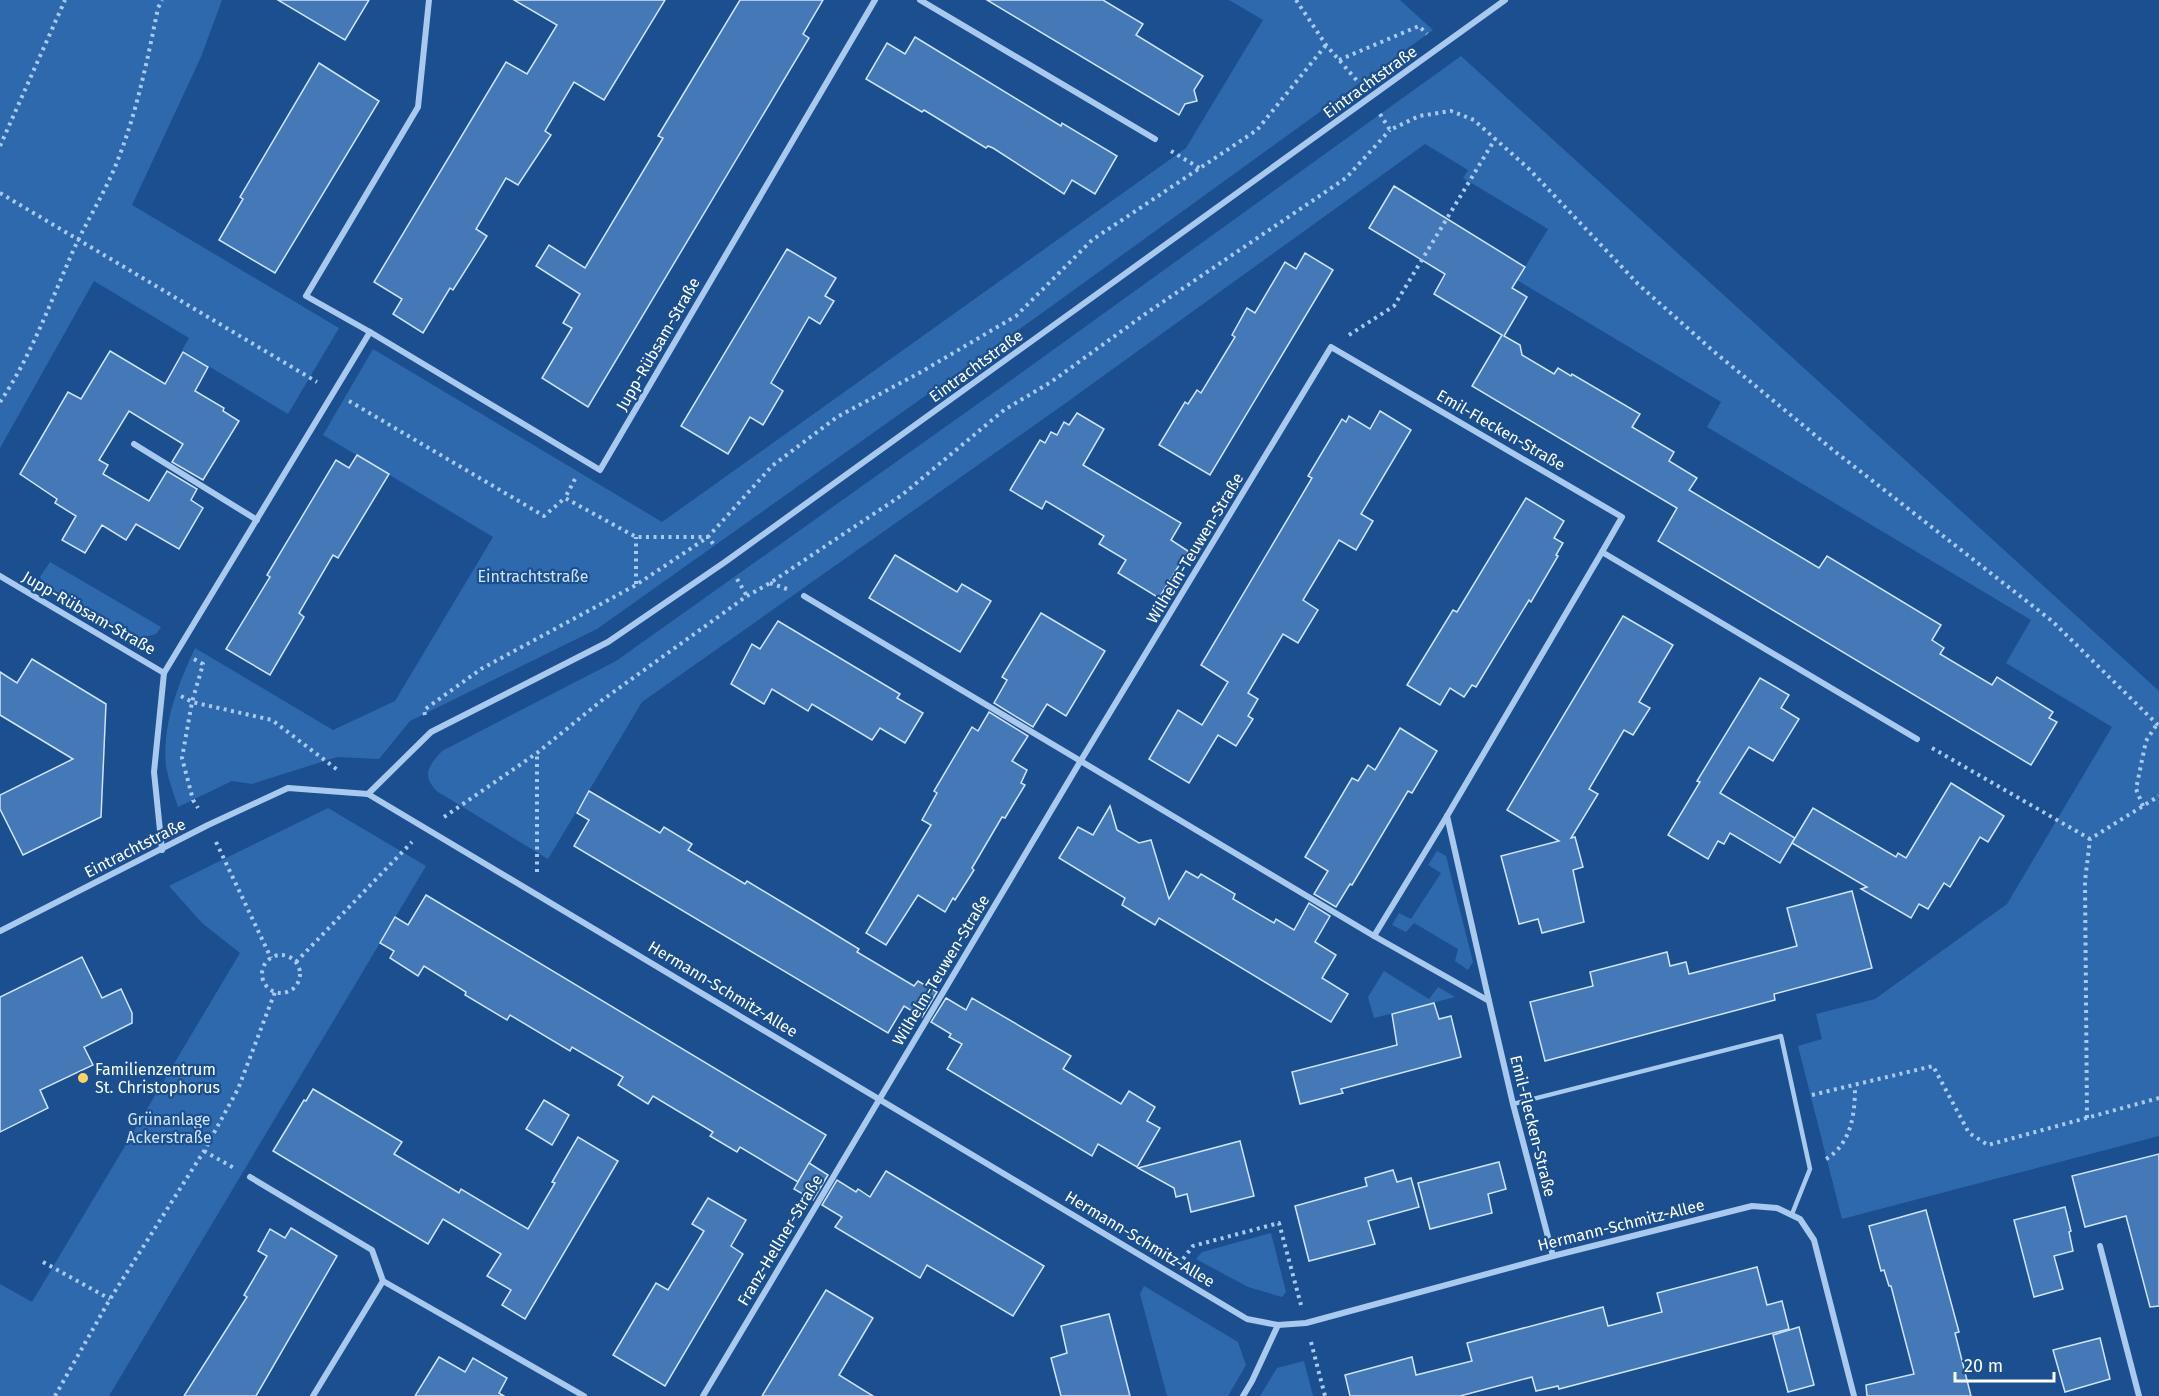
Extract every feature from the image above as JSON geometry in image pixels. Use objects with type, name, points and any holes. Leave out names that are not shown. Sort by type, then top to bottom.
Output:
[{"type":"street","points":[[429,0],[418,107],[306,296],[584,461]]},
{"type":"street","name":"Jupp-Rübsam-Straße","points":[[584,461],[600,470],[875,0]]},
{"type":"street","points":[[920,0],[1155,139]]},
{"type":"street","name":"Eintrachtstraße","points":[[0,931],[208,825],[288,788],[368,794],[431,732],[608,642],[725,562],[1505,0]]},
{"type":"street","name":"Jupp-Rübsam-Straße","points":[[162,850],[154,771],[165,673],[370,332]]},
{"type":"street","name":"Emil-Flecken-Straße","points":[[1331,346],[1622,517],[1374,936]]},
{"type":"street","name":"Wilhelm-Teuwen-Straße","points":[[880,1099],[1331,346]]},
{"type":"street","points":[[134,444],[257,520]]},
{"type":"street","points":[[1602,552],[1917,740]]},
{"type":"street","name":"Jupp-Rübsam-Straße","points":[[0,576],[165,673]]},
{"type":"street","points":[[804,596],[1374,936],[1489,1001]]},
{"type":"street","name":"Hermann-Schmitz-Allee","points":[[368,794],[1247,1318],[1278,1325],[1306,1323],[1552,1256],[1752,1206],[1778,1208],[1792,1214]]},
{"type":"street","name":"Emil-Flecken-Straße","points":[[1447,816],[1513,1104],[1552,1256]]},
{"type":"street","name":"Franz-Hellner-Straße","points":[[702,1396],[880,1099]]},
{"type":"street","points":[[250,1177],[372,1250],[383,1281],[584,1396]]},
{"type":"street","points":[[1792,1214],[1800,1219],[1814,1240],[1854,1396]]},
{"type":"street","points":[[2100,1246],[2139,1396]]},
{"type":"street","points":[[313,1396],[383,1281]]},
{"type":"street","points":[[1243,1396],[1278,1325]]},
{"type":"lane","points":[[1513,1104],[1780,1036],[1810,1169],[1792,1214]]},
{"type":"path","points":[[0,146],[65,0]]},
{"type":"path","points":[[0,402],[12,385],[38,332],[78,239],[115,168],[143,83],[158,8],[162,0]]},
{"type":"path","points":[[1296,0],[1326,45],[1370,99],[1390,130]]},
{"type":"path","points":[[1339,60],[1419,26],[1440,48]]},
{"type":"path","points":[[431,732],[424,710],[481,669],[636,585],[708,537],[772,466],[837,417],[921,372],[1016,316],[1092,240],[1257,130],[1326,45]]},
{"type":"path","points":[[296,962],[401,852],[426,829],[537,753],[601,701],[747,596],[902,495],[1004,410],[1051,382],[1148,312],[1346,178],[1390,130],[1419,116],[1451,111],[1474,120],[1530,170],[1638,284],[1712,350],[1868,479],[2052,621],[2158,725],[2146,741],[2136,789],[2143,806]]},
{"type":"path","points":[[1155,139],[1201,169]]},
{"type":"path","points":[[1331,346],[1394,306],[1495,139]]},
{"type":"path","points":[[0,193],[78,239]]},
{"type":"path","points":[[584,461],[565,498],[636,537],[708,537]]},
{"type":"path","points":[[636,537],[636,585]]},
{"type":"path","points":[[708,537],[725,562]]},
{"type":"path","points":[[177,650],[203,664],[192,702],[182,758],[193,800],[208,825],[271,958]]},
{"type":"path","points":[[165,673],[175,693],[192,702],[272,720],[368,794]]},
{"type":"path","points":[[1917,740],[2090,839]]},
{"type":"path","points":[[536,894],[537,753]]},
{"type":"path","points":[[2090,839],[2159,796]]},
{"type":"path","points":[[2087,1118],[2085,882],[2090,839]]},
{"type":"path","points":[[287,956],[296,962],[299,973],[296,984],[287,991],[275,992],[266,985],[263,979],[263,967],[271,958],[287,956]]},
{"type":"path","points":[[55,1396],[110,1299],[204,1151],[238,1089],[275,992]]},
{"type":"path","points":[[1796,1099],[1933,1066],[1969,1133],[1988,1145],[2159,1098]]},
{"type":"path","points":[[1810,1169],[1833,1155],[1848,1136],[1854,1114],[1855,1086]]},
{"type":"path","points":[[204,1151],[250,1177]]},
{"type":"path","points":[[1173,1274],[1193,1246],[1279,1223],[1325,1396]]},
{"type":"path","points":[[43,1262],[110,1299]]},
{"type":"green space","points":[[0,0],[222,0],[201,57],[132,205],[339,328],[288,414],[182,350],[189,338],[94,281],[0,448]]},
{"type":"green space","points":[[1229,0],[1400,0],[1433,30],[1042,313],[597,629],[410,721],[379,759],[337,757],[252,784],[232,781],[178,807],[166,766],[166,735],[177,691],[195,648],[333,730],[395,701],[493,537],[323,435],[373,349],[662,522],[1186,148],[1263,20]]},
{"type":"green space","points":[[1461,56],[2159,691],[2159,1136],[1842,1219],[1798,1046],[1822,1039],[1816,1014],[1875,999],[2007,904],[2112,727],[2006,663],[2031,620],[1707,427],[1721,402],[1517,280],[1548,229],[1463,178],[1468,170],[1425,144],[1063,405],[642,702],[548,859],[438,792],[429,781],[430,766],[442,751],[616,661]]},
{"type":"green space","points":[[50,562],[161,627],[156,634],[133,640],[45,588],[40,577]]},
{"type":"green space","name":"Grünanlage Ackerstraße","points":[[328,808],[426,866],[109,1396],[0,1396],[0,1284],[32,1302],[240,953],[202,923],[169,886]]},
{"type":"green space","points":[[1437,851],[1446,856],[1473,962],[1468,970],[1455,961],[1458,949],[1414,923],[1406,932],[1392,925],[1399,913],[1411,919],[1441,873],[1428,865]]},
{"type":"green space","points":[[1384,971],[1429,999],[1438,987],[1455,997],[1374,1018],[1368,997]]},
{"type":"green space","points":[[1271,1233],[1286,1292],[1282,1297],[1248,1287],[1196,1259],[1202,1252]]},
{"type":"green space","points":[[1144,1286],[1238,1342],[1246,1365],[1228,1396],[1167,1396],[1140,1294]]},
{"type":"green space","points":[[1304,1361],[1313,1396],[1260,1396],[1277,1368]]},
{"type":"building","points":[[278,0],[369,0],[345,40]]},
{"type":"building","points":[[514,0],[665,0],[604,100],[574,82],[545,131],[551,135],[518,185],[506,178],[476,229],[487,236],[453,290],[450,288],[423,333],[393,314],[402,299],[374,282],[506,62],[527,74],[557,25]]},
{"type":"building","points":[[740,0],[823,0],[803,34],[809,38],[588,407],[542,378],[572,328],[563,323],[580,294],[536,266],[549,245],[585,268],[663,138],[658,136]]},
{"type":"building","points":[[987,0],[1103,0],[1143,24],[1136,35],[1203,76],[1194,90],[1197,101],[1185,104],[1179,115]]},
{"type":"building","points":[[915,37],[1061,126],[1062,123],[1117,156],[1095,194],[1072,180],[1064,194],[993,148],[988,146],[986,148],[924,110],[922,112],[866,79],[887,43],[905,54]]},
{"type":"building","points":[[319,63],[379,101],[275,273],[219,240],[243,199],[240,197]]},
{"type":"building","points":[[1394,186],[1525,267],[1512,288],[1527,297],[1504,336],[1520,345],[1522,355],[1554,374],[1558,368],[1571,376],[1572,374],[1640,414],[1632,427],[1674,452],[1669,461],[1697,478],[1689,490],[1819,568],[1827,556],[1941,625],[1932,640],[1944,648],[1940,654],[1992,685],[1997,677],[2053,712],[2049,718],[2057,722],[2031,765],[1658,541],[1677,508],[1472,386],[1502,335],[1434,294],[1445,274],[1369,228]]},
{"type":"building","points":[[787,249],[836,278],[825,296],[834,301],[820,324],[809,317],[771,383],[783,391],[763,425],[750,417],[728,454],[681,426]]},
{"type":"building","points":[[1305,253],[1333,270],[1210,475],[1159,445],[1185,402],[1188,404],[1197,390],[1201,393],[1235,337],[1232,335],[1247,308],[1255,313],[1285,262],[1296,269]]},
{"type":"building","points":[[110,351],[165,384],[183,352],[208,367],[195,391],[224,408],[223,411],[239,421],[203,480],[172,462],[183,444],[129,411],[99,460],[108,465],[103,474],[149,501],[167,471],[197,489],[191,500],[203,508],[179,549],[136,524],[126,540],[102,525],[85,553],[62,540],[76,516],[55,503],[57,499],[20,474],[68,392],[81,399]]},
{"type":"building","points":[[1380,411],[1411,430],[1361,514],[1373,521],[1356,550],[1339,540],[1303,600],[1318,610],[1298,643],[1283,634],[1248,693],[1258,699],[1248,716],[1253,719],[1236,746],[1218,735],[1189,783],[1149,759],[1178,710],[1202,725],[1228,682],[1201,665],[1312,478],[1308,476],[1342,419],[1346,422],[1349,416],[1370,429]]},
{"type":"building","points":[[1077,413],[1104,429],[1083,465],[1181,523],[1171,540],[1188,551],[1159,598],[1118,573],[1126,560],[1099,544],[1104,536],[1046,501],[1042,509],[1010,490],[1040,440],[1045,443],[1051,432],[1057,435],[1064,422],[1069,425]]},
{"type":"building","points":[[357,455],[389,474],[338,558],[333,555],[299,613],[304,617],[270,675],[226,649],[270,577],[267,575],[336,460],[349,468]]},
{"type":"building","points":[[1526,498],[1564,521],[1554,538],[1563,543],[1556,555],[1558,556],[1476,687],[1472,685],[1464,697],[1450,688],[1440,705],[1407,685],[1453,610],[1457,612]]},
{"type":"building","points":[[895,555],[957,592],[962,584],[991,601],[960,652],[869,598]]},
{"type":"building","points":[[1041,613],[1105,651],[1066,716],[1047,704],[1033,727],[994,703],[1007,680],[1002,677]]},
{"type":"building","points":[[1623,616],[1673,645],[1639,702],[1650,708],[1633,735],[1624,730],[1589,789],[1598,794],[1571,838],[1575,837],[1583,867],[1573,870],[1584,922],[1542,933],[1538,919],[1519,924],[1501,856],[1559,841],[1507,810]]},
{"type":"building","points":[[778,621],[900,694],[897,698],[923,713],[905,743],[880,728],[872,740],[812,704],[808,711],[772,689],[764,704],[731,684],[752,644],[760,649]]},
{"type":"building","points":[[32,659],[106,704],[101,817],[23,855],[0,809],[0,795],[73,759],[0,715],[0,672],[17,683]]},
{"type":"building","points":[[1760,678],[1789,695],[1781,708],[1799,719],[1773,761],[1749,747],[1720,793],[1795,838],[1780,863],[1730,833],[1724,844],[1718,841],[1708,859],[1668,835],[1700,782],[1697,781]]},
{"type":"building","points":[[989,712],[1028,736],[1012,761],[1027,770],[1021,783],[1025,785],[1005,818],[1002,817],[972,868],[974,870],[945,912],[918,895],[886,945],[866,933],[931,825],[922,820],[937,793],[934,791],[972,727],[978,731]]},
{"type":"building","points":[[1400,728],[1437,751],[1412,793],[1408,791],[1352,885],[1350,884],[1336,907],[1314,894],[1328,871],[1305,857],[1352,778],[1358,781],[1368,765],[1375,770]]},
{"type":"building","points":[[1951,783],[2004,816],[1988,842],[1980,837],[1950,887],[1944,883],[1928,909],[1919,904],[1911,918],[1861,889],[1867,887],[1792,843],[1813,808],[1896,857],[1898,853],[1906,858]]},
{"type":"building","points":[[589,791],[660,833],[664,827],[692,844],[688,850],[745,884],[747,881],[859,949],[857,952],[914,986],[918,981],[937,992],[922,1017],[904,1006],[888,1033],[574,846],[589,820],[577,813]]},
{"type":"building","points":[[1110,806],[1117,830],[1139,843],[1151,840],[1169,899],[1186,871],[1198,878],[1201,874],[1235,894],[1233,899],[1274,923],[1276,919],[1294,930],[1309,903],[1330,916],[1315,942],[1336,955],[1322,978],[1348,994],[1331,1022],[1159,918],[1155,925],[1140,916],[1122,905],[1125,898],[1059,858],[1078,827],[1093,835]]},
{"type":"building","points":[[1852,891],[1872,968],[1774,994],[1775,1000],[1545,1061],[1530,1002],[1593,986],[1590,972],[1667,952],[1670,966],[1686,962],[1689,974],[1797,946],[1787,908]]},
{"type":"building","points":[[426,895],[826,1135],[798,1182],[740,1147],[737,1152],[710,1136],[713,1132],[653,1096],[648,1104],[618,1085],[623,1077],[572,1047],[570,1051],[510,1015],[507,1020],[465,995],[466,992],[424,966],[418,976],[390,958],[394,951],[380,943],[395,917],[408,925]]},
{"type":"building","points":[[82,957],[102,998],[121,989],[132,1013],[132,1023],[84,1047],[93,1065],[40,1090],[48,1108],[0,1132],[0,997]]},
{"type":"building","points":[[946,998],[966,1010],[972,998],[1071,1056],[1063,1069],[1121,1104],[1129,1091],[1155,1107],[1147,1121],[1160,1128],[1137,1167],[1098,1144],[1092,1156],[947,1069],[962,1044],[949,1037],[951,1034],[931,1022]]},
{"type":"building","points":[[1434,1003],[1439,1019],[1451,1016],[1461,1057],[1341,1089],[1343,1093],[1300,1104],[1292,1072],[1397,1045],[1392,1014]]},
{"type":"building","points":[[313,1089],[402,1142],[394,1154],[459,1193],[461,1189],[528,1229],[578,1137],[618,1161],[525,1319],[502,1305],[511,1290],[487,1276],[501,1254],[443,1219],[428,1244],[273,1151]]},
{"type":"building","points":[[544,1100],[569,1115],[552,1145],[526,1129]]},
{"type":"building","points":[[1240,1141],[1254,1196],[1191,1212],[1187,1194],[1176,1197],[1174,1188],[1138,1168]]},
{"type":"building","points":[[2159,1154],[2159,1306],[2150,1307],[2126,1216],[2085,1227],[2072,1176]]},
{"type":"building","points":[[1499,1162],[1506,1189],[1488,1194],[1492,1213],[1430,1229],[1418,1183]]},
{"type":"building","points":[[809,1163],[828,1175],[813,1200],[794,1189]]},
{"type":"building","points":[[1393,1170],[1397,1182],[1411,1178],[1419,1207],[1368,1221],[1375,1244],[1309,1261],[1295,1206],[1367,1186],[1365,1178]]},
{"type":"building","points":[[886,1171],[1044,1266],[1013,1316],[927,1265],[920,1278],[835,1227],[842,1217],[822,1205],[837,1180],[856,1192],[858,1189],[870,1197]]},
{"type":"building","points":[[708,1198],[746,1220],[731,1246],[743,1254],[665,1386],[613,1355],[656,1283],[668,1290],[704,1231],[692,1224]]},
{"type":"building","points":[[2065,1207],[2073,1251],[2054,1256],[2063,1289],[2034,1297],[2014,1220]]},
{"type":"building","points":[[1926,1210],[1959,1332],[1955,1333],[1971,1396],[1867,1396],[1866,1385],[1914,1374],[1891,1286],[1889,1286],[1884,1270],[1881,1271],[1869,1226]]},
{"type":"building","points":[[291,1228],[337,1256],[256,1396],[184,1396],[247,1297],[244,1295],[267,1256],[258,1251],[270,1229],[285,1238]]},
{"type":"building","points":[[1757,1267],[1767,1305],[1782,1301],[1789,1329],[1559,1389],[1558,1386],[1536,1391],[1532,1377],[1460,1396],[1350,1396],[1345,1375],[1412,1357],[1416,1375],[1472,1361],[1467,1343],[1603,1307],[1608,1326],[1662,1312],[1657,1293]]},
{"type":"building","points":[[826,1290],[873,1318],[839,1375],[873,1396],[762,1396]]},
{"type":"building","points":[[1109,1314],[1130,1396],[1061,1396],[1051,1358],[1067,1353],[1061,1326]]},
{"type":"building","points":[[1799,1327],[1814,1385],[1788,1392],[1773,1335]]},
{"type":"building","points":[[2100,1338],[2110,1379],[2065,1392],[2053,1350]]},
{"type":"building","points":[[439,1357],[465,1372],[473,1358],[507,1378],[499,1393],[504,1396],[415,1396]]},
{"type":"place","name":"Familienzentrum St. Christophorus","points":[[83,1078]]}]
